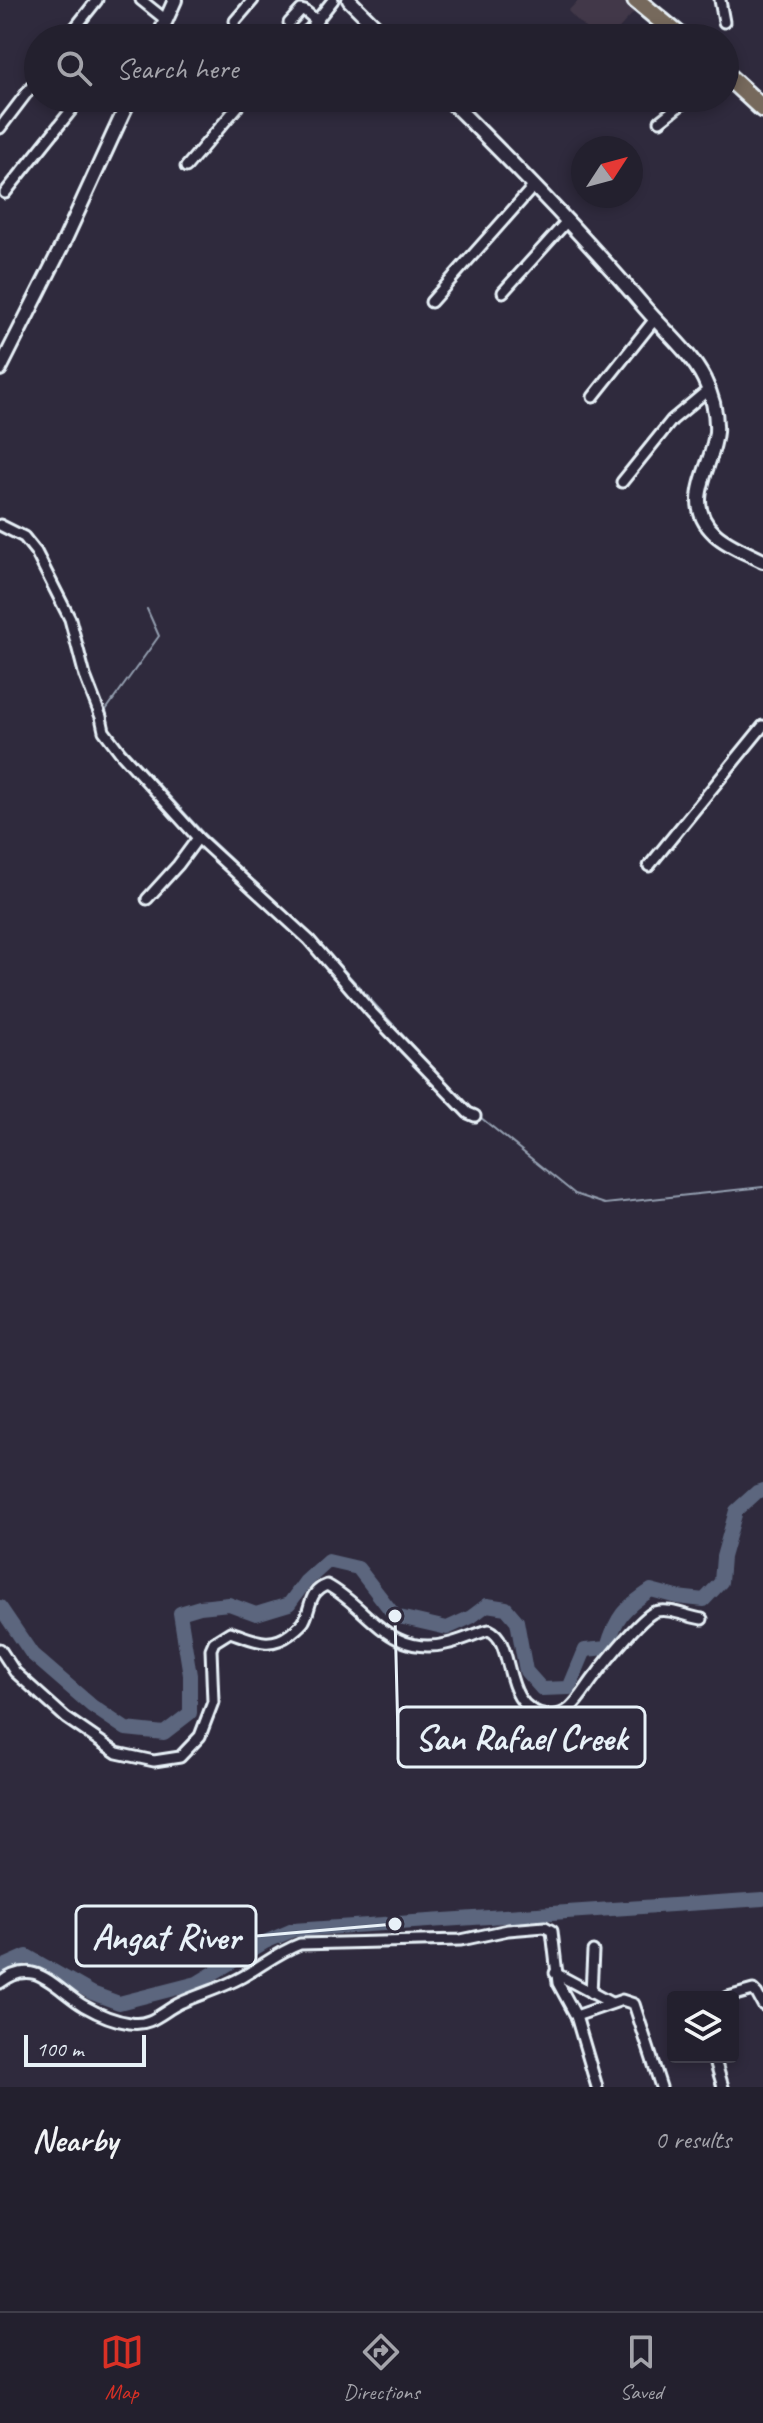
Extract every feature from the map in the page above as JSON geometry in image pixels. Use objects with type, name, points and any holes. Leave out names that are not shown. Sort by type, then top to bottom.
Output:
[{"type":"highway","points":[[636,0],[665,24]]},
{"type":"highway","points":[[739,87],[763,109]]},
{"type":"street","points":[[78,24],[97,0]]},
{"type":"street","points":[[141,0],[166,20]]},
{"type":"street","points":[[164,24],[175,0]]},
{"type":"street","points":[[235,21],[253,0]]},
{"type":"street","points":[[314,24],[333,0]]},
{"type":"street","points":[[349,0],[373,24]]},
{"type":"street","points":[[720,0],[724,22]]},
{"type":"street","points":[[289,23],[301,10],[317,21]]},
{"type":"street","points":[[0,128],[24,96]]},
{"type":"street","points":[[5,193],[70,112]]},
{"type":"street","points":[[1,364],[62,246],[124,112]]},
{"type":"street","points":[[186,167],[233,112]]},
{"type":"street","points":[[461,112],[568,220],[700,372],[714,409],[716,432],[700,483],[701,511],[707,525],[720,538],[763,561]]},
{"type":"street","points":[[660,121],[671,112]]},
{"type":"street","points":[[431,302],[533,187]]},
{"type":"street","points":[[503,292],[568,220]]},
{"type":"street","points":[[593,397],[655,319]]},
{"type":"street","points":[[622,482],[672,420],[708,390]]},
{"type":"street","points":[[0,525],[24,537],[30,544],[65,609],[107,736],[198,838],[309,940],[390,1032],[468,1113],[475,1116]]},
{"type":"street","points":[[649,866],[763,726]]},
{"type":"street","points":[[147,899],[198,838]]},
{"type":"street","points":[[383,1040],[390,1032]]},
{"type":"street","points":[[0,1649],[15,1672],[66,1718],[117,1753],[154,1761],[180,1757],[200,1736],[213,1702],[211,1649],[214,1642],[230,1632],[263,1643],[275,1643],[304,1622],[312,1595],[327,1585],[378,1627],[418,1647],[447,1644],[489,1630],[495,1633],[501,1641],[517,1694],[537,1712],[550,1716],[568,1711],[643,1620],[655,1612],[668,1611],[702,1619]]},
{"type":"street","points":[[0,1983],[9,1975],[21,1971],[35,1973],[53,1982],[87,2008],[123,2021],[145,2024],[176,2004],[223,1987],[280,1951],[300,1944],[461,1940],[508,1930],[545,1927],[552,1931],[555,1973],[565,1999],[576,2016],[597,2087]]},
{"type":"street","points":[[591,1993],[593,1951]]},
{"type":"street","points":[[555,1973],[611,2003]]},
{"type":"street","points":[[739,1994],[753,1990],[763,2005]]},
{"type":"street","points":[[576,2016],[622,2000],[634,2004],[661,2087]]},
{"type":"street","points":[[716,2063],[723,2087]]},
{"type":"shaded area","points":[[579,0],[622,0],[635,11],[623,24],[581,24],[568,11]]},
{"type":"waterway","points":[[147,609],[159,636],[106,710],[110,731],[203,833],[315,938],[455,1093]]},
{"type":"waterway","points":[[480,1117],[575,1194],[605,1204],[763,1187]]},
{"type":"waterway","points":[[0,1607],[32,1654],[92,1706],[126,1729],[164,1733],[190,1713],[190,1675],[180,1613],[229,1604],[256,1614],[289,1604],[305,1582],[328,1561],[358,1568],[395,1616],[447,1628],[471,1617],[487,1605],[506,1608],[517,1621],[526,1671],[542,1689],[569,1688],[585,1650],[607,1648],[622,1614],[651,1590],[704,1600],[721,1582],[723,1557],[736,1511],[763,1490]]},
{"type":"waterway","points":[[0,1968],[27,1956],[92,1993],[119,2003],[197,1983],[265,1942],[293,1930],[763,1899]]},
{"type":"place","name":"San Rafael Creek","points":[[395,1616]]},
{"type":"place","name":"Angat River","points":[[395,1924]]}]
